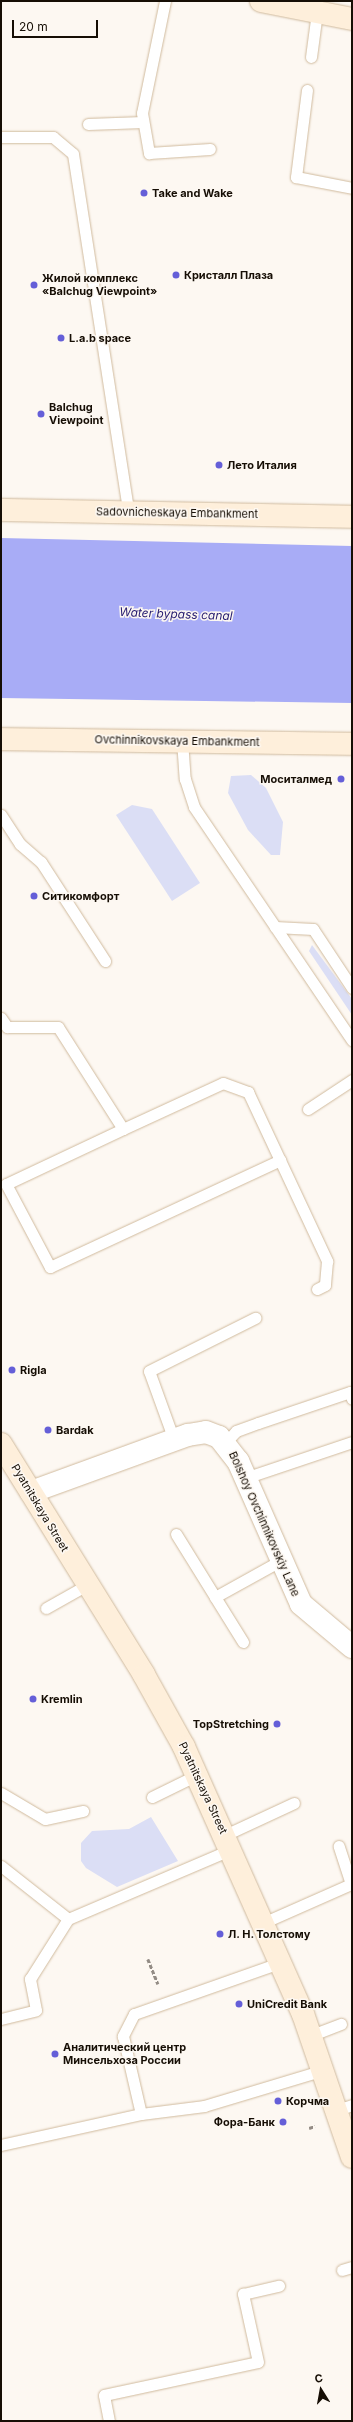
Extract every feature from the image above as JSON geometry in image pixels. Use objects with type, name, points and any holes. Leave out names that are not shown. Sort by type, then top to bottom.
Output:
[{"type":"street","points":[[261,1],[352,19]]},
{"type":"street","name":"Sadovnicheskaya Embankment","points":[[1,510],[128,511],[352,517]]},
{"type":"street","name":"Ovchinnikovskaya Embankment","points":[[1,739],[182,740],[352,744]]},
{"type":"street","name":"Bolshoy Ovchinnikovskiy Lane","points":[[31,1492],[174,1440],[206,1432],[225,1442],[245,1478],[280,1561],[301,1604],[352,1647]]},
{"type":"street","name":"Pyatnitskaya Street","points":[[1,1444],[170,1719],[265,1922],[312,2035],[324,2070],[344,2108],[352,2157]]},
{"type":"lane","points":[[165,1],[142,113],[149,153],[210,149]]},
{"type":"lane","points":[[312,57],[317,12]]},
{"type":"lane","points":[[307,90],[296,177],[352,188]]},
{"type":"lane","points":[[88,124],[144,122]]},
{"type":"lane","points":[[1,137],[53,137],[73,154],[128,511]]},
{"type":"lane","points":[[182,740],[185,779],[194,808],[352,1040]]},
{"type":"lane","points":[[1,815],[20,844],[41,862],[105,961]]},
{"type":"lane","points":[[275,927],[313,928],[352,988]]},
{"type":"lane","points":[[1,1018],[7,1027],[58,1027],[123,1129]]},
{"type":"lane","points":[[308,1109],[352,1080]]},
{"type":"lane","points":[[280,1160],[50,1267],[6,1184],[223,1083],[248,1092],[280,1160],[327,1261],[325,1285],[317,1289]]},
{"type":"lane","points":[[174,1440],[149,1371],[255,1318]]},
{"type":"lane","points":[[225,1442],[236,1431],[351,1391]]},
{"type":"lane","points":[[245,1478],[352,1442]]},
{"type":"lane","points":[[176,1534],[243,1642]]},
{"type":"lane","points":[[215,1597],[280,1561]]},
{"type":"lane","points":[[46,1608],[87,1584]]},
{"type":"lane","points":[[152,1797],[197,1775]]},
{"type":"lane","points":[[1,1792],[45,1820],[83,1811]]},
{"type":"lane","points":[[1,2019],[36,2010],[30,1979],[68,1918],[228,1842],[294,1803]]},
{"type":"lane","points":[[265,1922],[351,1884],[340,1846]]},
{"type":"lane","points":[[1,1866],[68,1918]]},
{"type":"lane","points":[[141,2114],[123,2036],[134,2014],[282,1962]]},
{"type":"lane","points":[[312,2035],[341,2024]]},
{"type":"lane","points":[[1,2145],[141,2114],[204,2106],[324,2070]]},
{"type":"lane","points":[[109,2421],[104,2395],[258,2362],[243,2294],[279,2286]]},
{"type":"path","points":[[148,1959],[157,1984],[165,1982]]},
{"type":"shaded area","points":[[251,775],[266,788],[283,822],[280,855],[271,855],[248,830],[228,793],[231,776]]},
{"type":"shaded area","points":[[132,805],[152,809],[200,883],[172,901],[116,815]]},
{"type":"shaded area","points":[[312,945],[352,999],[352,1015],[309,951]]},
{"type":"shaded area","points":[[151,1817],[178,1861],[117,1887],[86,1868],[81,1861],[81,1843],[92,1831],[129,1829]]},
{"type":"water","name":"Water bypass canal","points":[[1,538],[352,546],[352,703],[1,698]]},
{"type":"place","name":"Take and Wake","points":[[144,193]]},
{"type":"place","name":"Кристалл Плаза","points":[[176,275]]},
{"type":"place","name":"Жилой комплекс «Balchug Viewpoint»","points":[[34,285]]},
{"type":"place","name":"L.a.b space","points":[[61,338]]},
{"type":"place","name":"Balchug Viewpoint","points":[[41,414]]},
{"type":"place","name":"Лето Италия","points":[[219,465]]},
{"type":"place","name":"Моситалмед","points":[[341,779]]},
{"type":"place","name":"Ситикомфорт","points":[[34,896]]},
{"type":"place","name":"Rigla","points":[[12,1370]]},
{"type":"place","name":"Bardak","points":[[48,1430]]},
{"type":"place","name":"Kremlin","points":[[33,1699]]},
{"type":"place","name":"TopStretching","points":[[277,1724]]},
{"type":"place","name":"Л. Н. Толстому","points":[[220,1934]]},
{"type":"place","name":"UniCredit Bank","points":[[239,2004]]},
{"type":"place","name":"Аналитический центр Минсельхоза России","points":[[55,2054]]},
{"type":"place","name":"Корчма","points":[[278,2101]]},
{"type":"place","name":"Фора-Банк","points":[[283,2122]]}]
